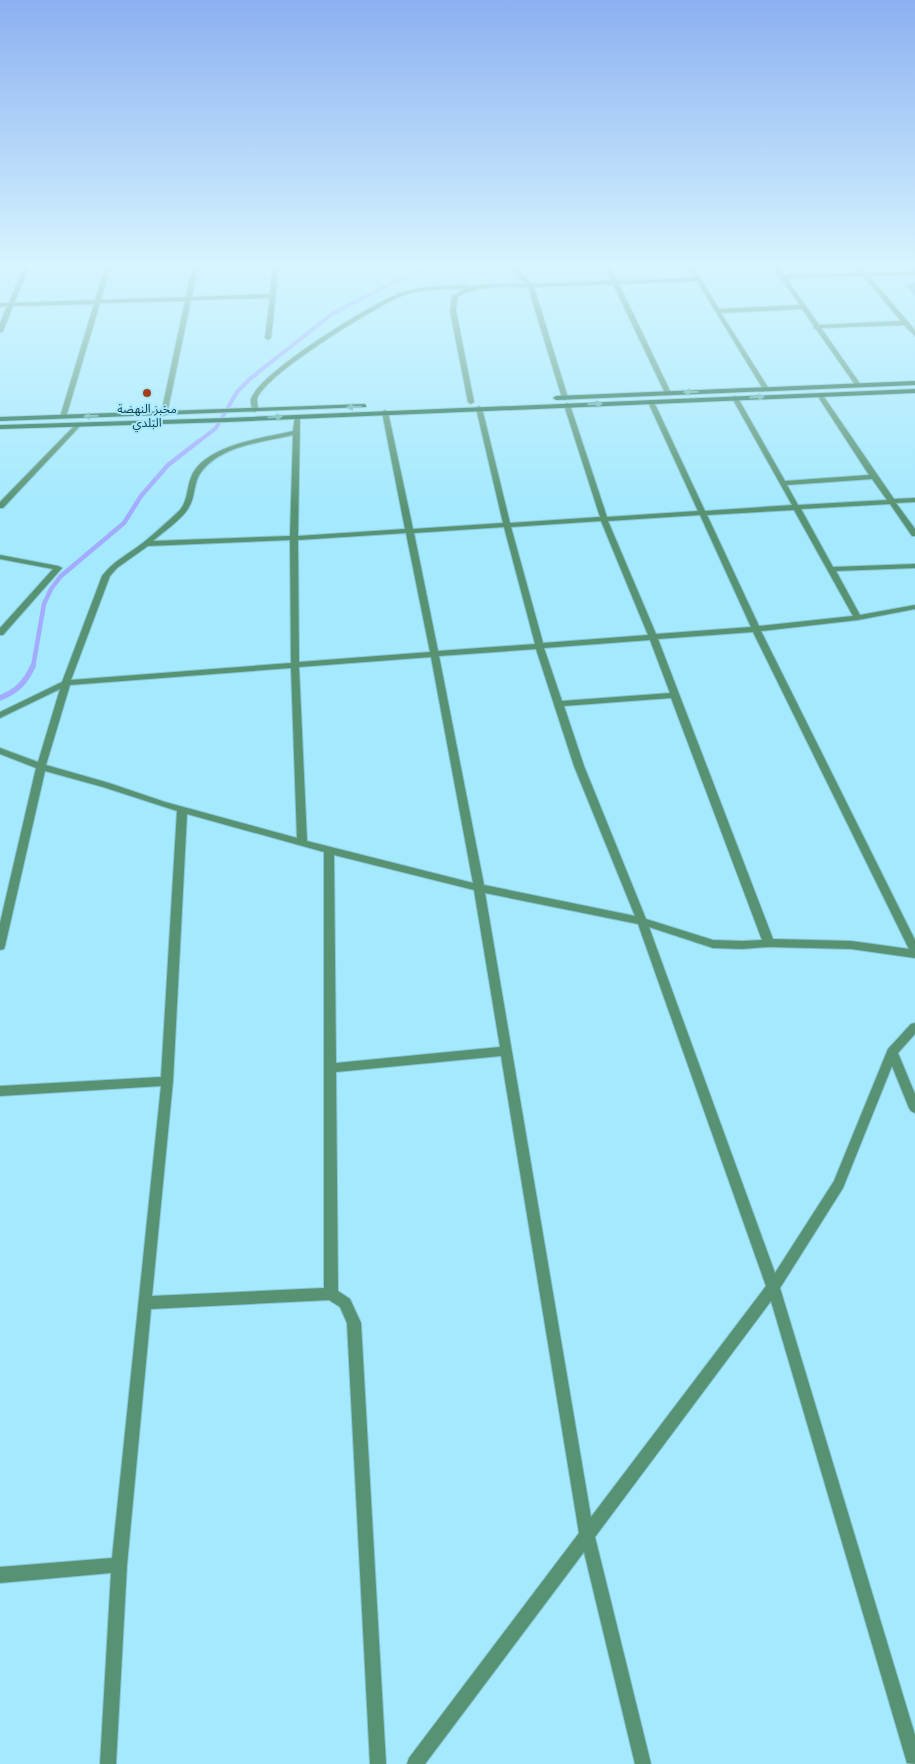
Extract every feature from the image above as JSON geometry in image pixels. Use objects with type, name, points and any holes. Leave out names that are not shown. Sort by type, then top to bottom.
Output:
[{"type":"main road","points":[[0,427],[227,420],[566,401],[668,393],[915,383]]},
{"type":"main road","points":[[488,401],[651,402],[820,394],[914,392]]},
{"type":"main road","points":[[462,402],[471,402],[479,405]]},
{"type":"main road","points":[[0,419],[434,404]]},
{"type":"street","points":[[63,417],[84,345]]},
{"type":"street","points":[[164,414],[179,345]]},
{"type":"street","points":[[255,410],[254,399],[262,386],[316,345]]},
{"type":"street","points":[[460,345],[471,402]]},
{"type":"street","points":[[549,345],[604,519],[654,638],[769,943]]},
{"type":"street","points":[[644,345],[668,393]]},
{"type":"street","points":[[739,345],[766,389]]},
{"type":"street","points":[[829,345],[858,386]]},
{"type":"street","points":[[820,394],[874,477],[915,534]]},
{"type":"street","points":[[735,398],[858,618]]},
{"type":"street","points":[[651,402],[756,629],[915,953]]},
{"type":"street","points":[[479,405],[507,525],[540,648],[579,766],[642,921],[773,1287],[882,1646],[915,1763]]},
{"type":"street","points":[[385,412],[435,655],[479,888],[587,1535],[643,1764]]},
{"type":"street","points":[[298,416],[294,538],[295,665],[302,842]]},
{"type":"street","points":[[0,506],[79,424]]},
{"type":"street","points":[[0,946],[41,767],[66,683],[106,576],[114,566],[146,544],[185,509],[189,502],[194,478],[201,467],[210,459],[237,448],[297,432]]},
{"type":"street","points":[[782,483],[874,477]]},
{"type":"street","points":[[146,544],[294,538],[915,500]]},
{"type":"street","points":[[0,557],[58,568],[0,633]]},
{"type":"street","points":[[830,570],[915,566]]},
{"type":"street","points":[[0,715],[66,683],[540,648],[756,629],[858,618],[915,607]]},
{"type":"street","points":[[559,704],[675,695]]},
{"type":"street","points":[[0,751],[41,767],[106,785],[182,810],[329,850],[479,888],[642,921],[713,944],[851,945],[915,953]]},
{"type":"street","points":[[108,1764],[119,1566],[167,1081],[182,810]]},
{"type":"street","points":[[329,850],[331,1294]]},
{"type":"street","points":[[415,1764],[773,1287],[839,1184],[892,1052],[915,1028]]},
{"type":"street","points":[[330,1068],[506,1051]]},
{"type":"street","points":[[892,1052],[915,1108]]},
{"type":"street","points":[[0,1092],[167,1081]]},
{"type":"street","points":[[145,1303],[331,1294],[345,1303],[354,1323],[378,1764]]},
{"type":"street","points":[[0,1575],[119,1566]]},
{"type":"waterway","points":[[198,442],[216,428],[237,392],[251,378],[292,345]]},
{"type":"waterway","points":[[33,667],[44,604],[51,589],[61,576],[124,523],[141,496],[168,465],[199,441]]},
{"type":"waterway","points":[[0,698],[20,686],[33,666]]},
{"type":"place","name":"مخبز النهضة البلدي","points":[[147,393]]}]
